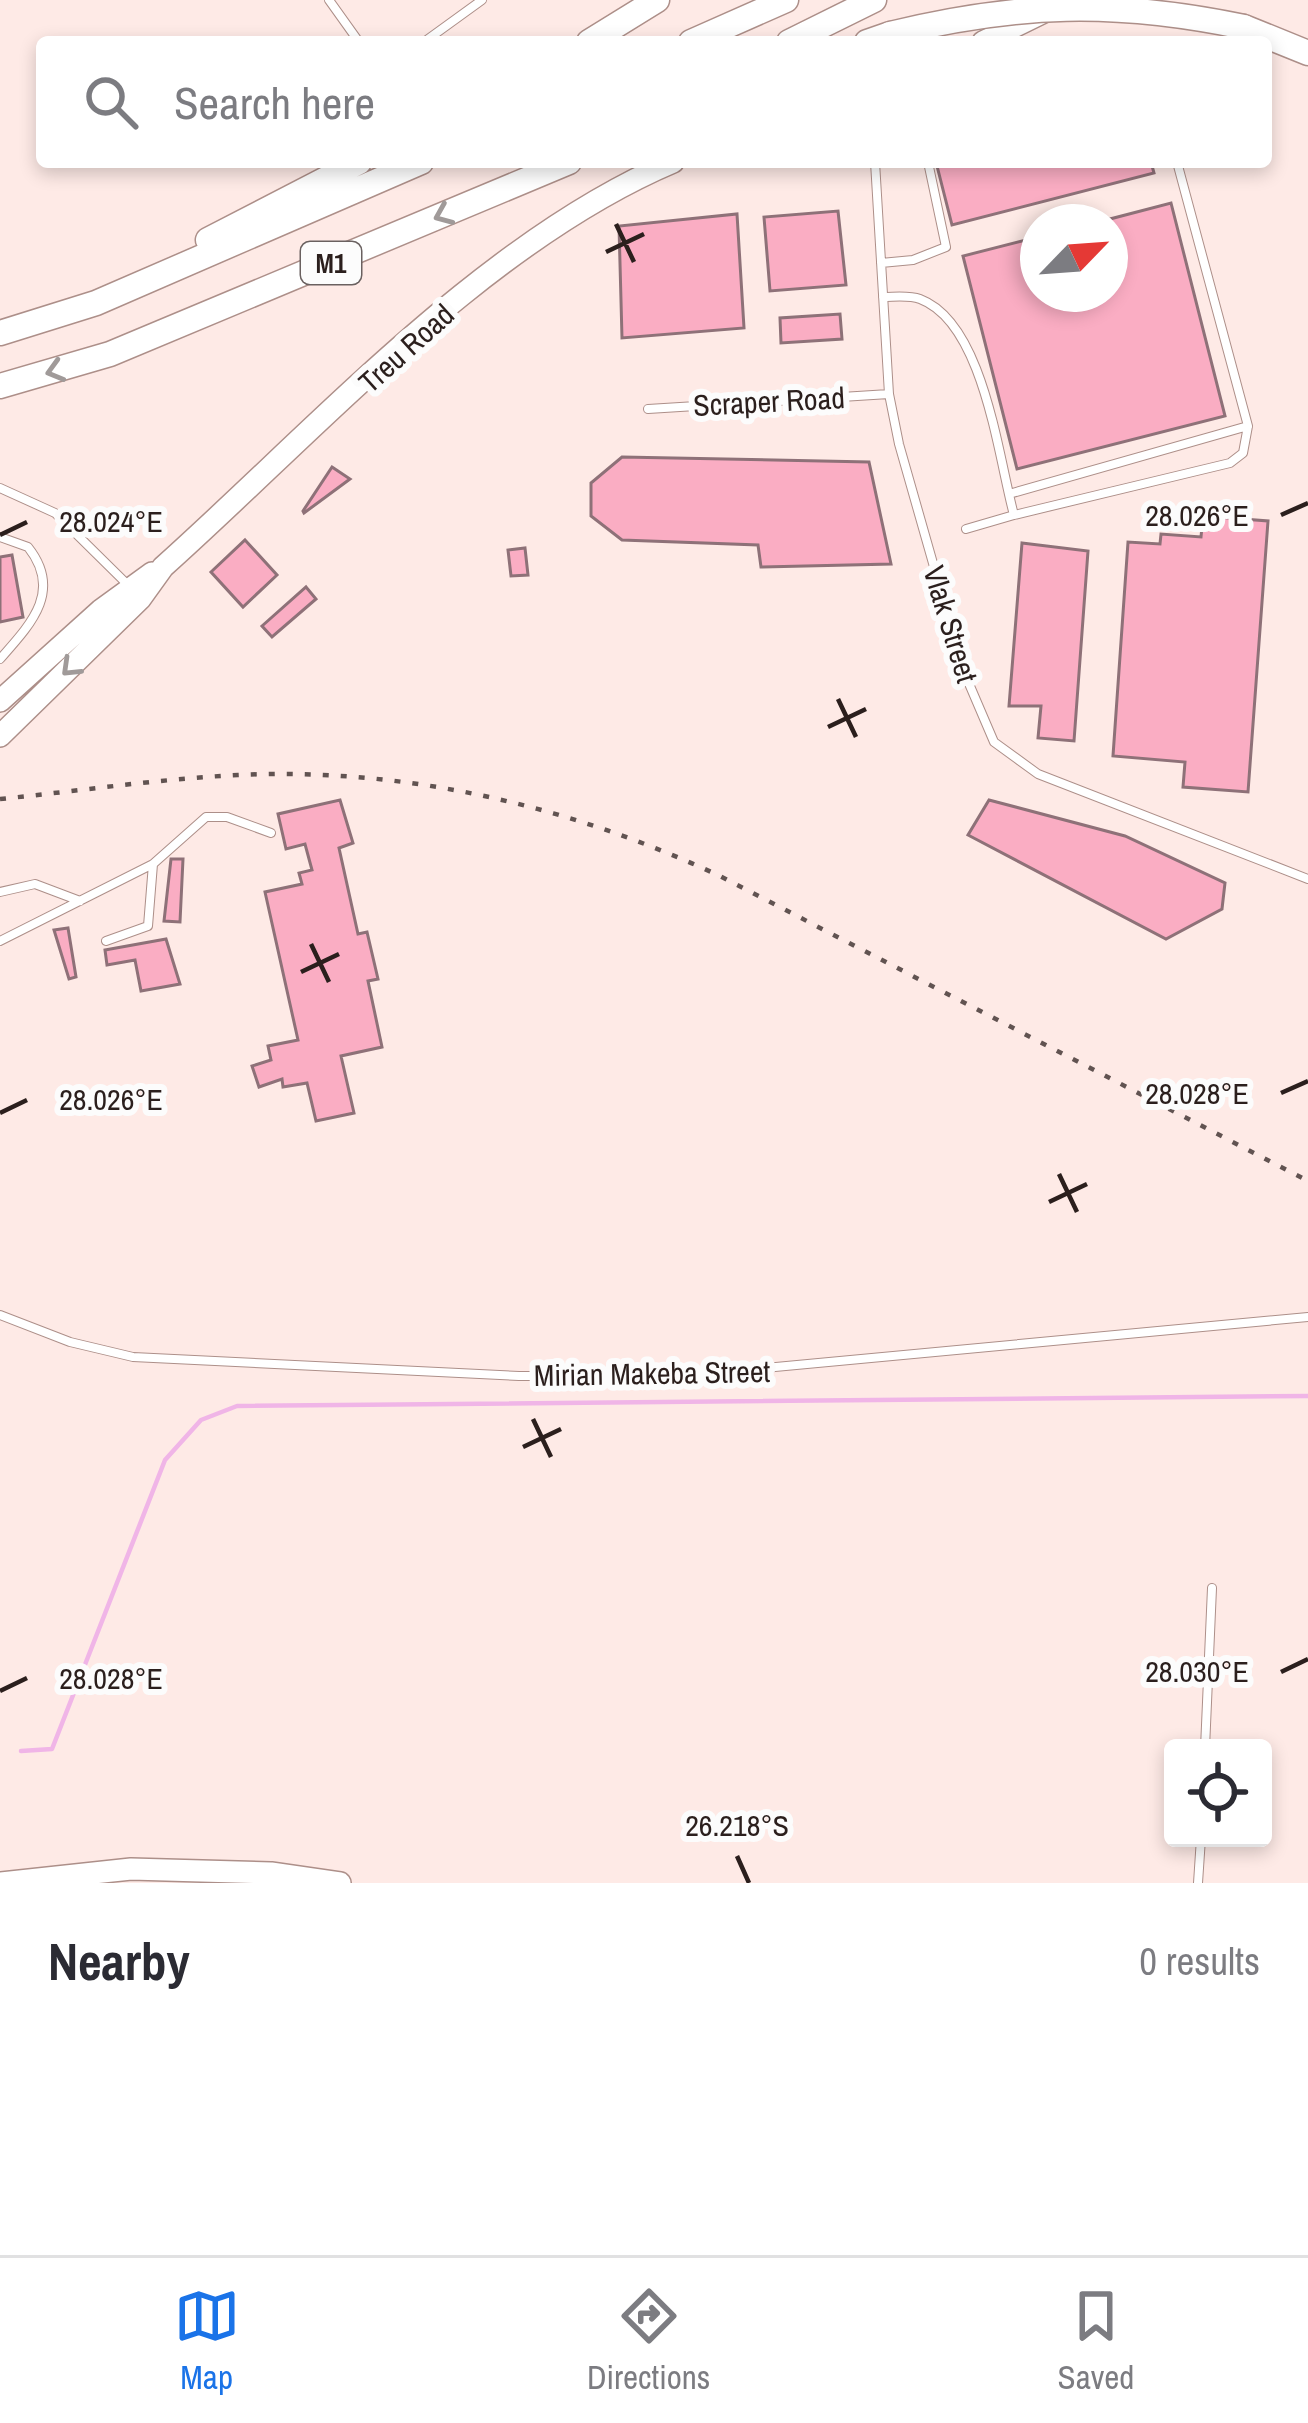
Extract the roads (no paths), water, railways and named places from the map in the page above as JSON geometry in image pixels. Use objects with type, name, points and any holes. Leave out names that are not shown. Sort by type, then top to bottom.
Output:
[{"type":"highway","points":[[599,36],[657,0]]},
{"type":"highway","points":[[801,36],[874,0]]},
{"type":"highway","points":[[705,36],[784,1]]},
{"type":"highway","points":[[888,36],[1012,8],[1079,5],[1134,7],[1244,27],[1266,36]]},
{"type":"highway","points":[[1272,38],[1308,53]]},
{"type":"highway","points":[[96,303],[131,279],[347,168]]},
{"type":"highway","name":"M1","points":[[0,333],[96,303],[407,168]]},
{"type":"highway","name":"M1","points":[[0,386],[110,354],[551,168]]},
{"type":"street","points":[[999,36],[1059,0]]},
{"type":"street","name":"Treu Road","points":[[0,701],[135,593],[476,286],[575,213],[661,168]]},
{"type":"street","name":"Treu Road","points":[[0,736],[135,593]]},
{"type":"street","points":[[0,1883],[131,1869],[271,1873],[340,1883]]},
{"type":"street","points":[[175,1883],[212,1873]]},
{"type":"lane","points":[[329,0],[355,36]]},
{"type":"lane","points":[[432,36],[482,0]]},
{"type":"lane","name":"Vlak Street","points":[[875,168],[889,394],[964,672],[994,742],[1039,774],[1308,879]]},
{"type":"lane","points":[[881,263],[913,260],[946,247],[929,168]]},
{"type":"lane","points":[[966,529],[1231,463],[1243,453],[1248,426],[1179,168]]},
{"type":"lane","points":[[883,297],[916,297],[934,306],[957,331],[977,370],[1014,515]]},
{"type":"lane","name":"Scraper Road","points":[[648,409],[889,394]]},
{"type":"lane","points":[[1009,494],[1248,426]]},
{"type":"lane","points":[[0,488],[55,512],[135,593]]},
{"type":"lane","points":[[0,537],[28,547],[46,581],[43,605],[0,659]]},
{"type":"lane","points":[[0,941],[154,864],[206,817],[226,817],[271,833]]},
{"type":"lane","points":[[106,941],[148,926],[154,864]]},
{"type":"lane","points":[[0,892],[35,884],[80,901]]},
{"type":"lane","name":"Mirian Makeba Street","points":[[0,1315],[35,1331],[133,1357],[606,1378],[847,1364],[1308,1317]]},
{"type":"lane","points":[[1205,1739],[1212,1588]]},
{"type":"lane","points":[[1198,1883],[1200,1847]]},
{"type":"waterway","points":[[21,1751],[52,1749],[165,1460],[201,1420],[237,1406],[1308,1396]]},
{"type":"railway","points":[[0,799],[178,779],[301,774],[424,785],[546,811],[720,876],[1308,1181]]}]
